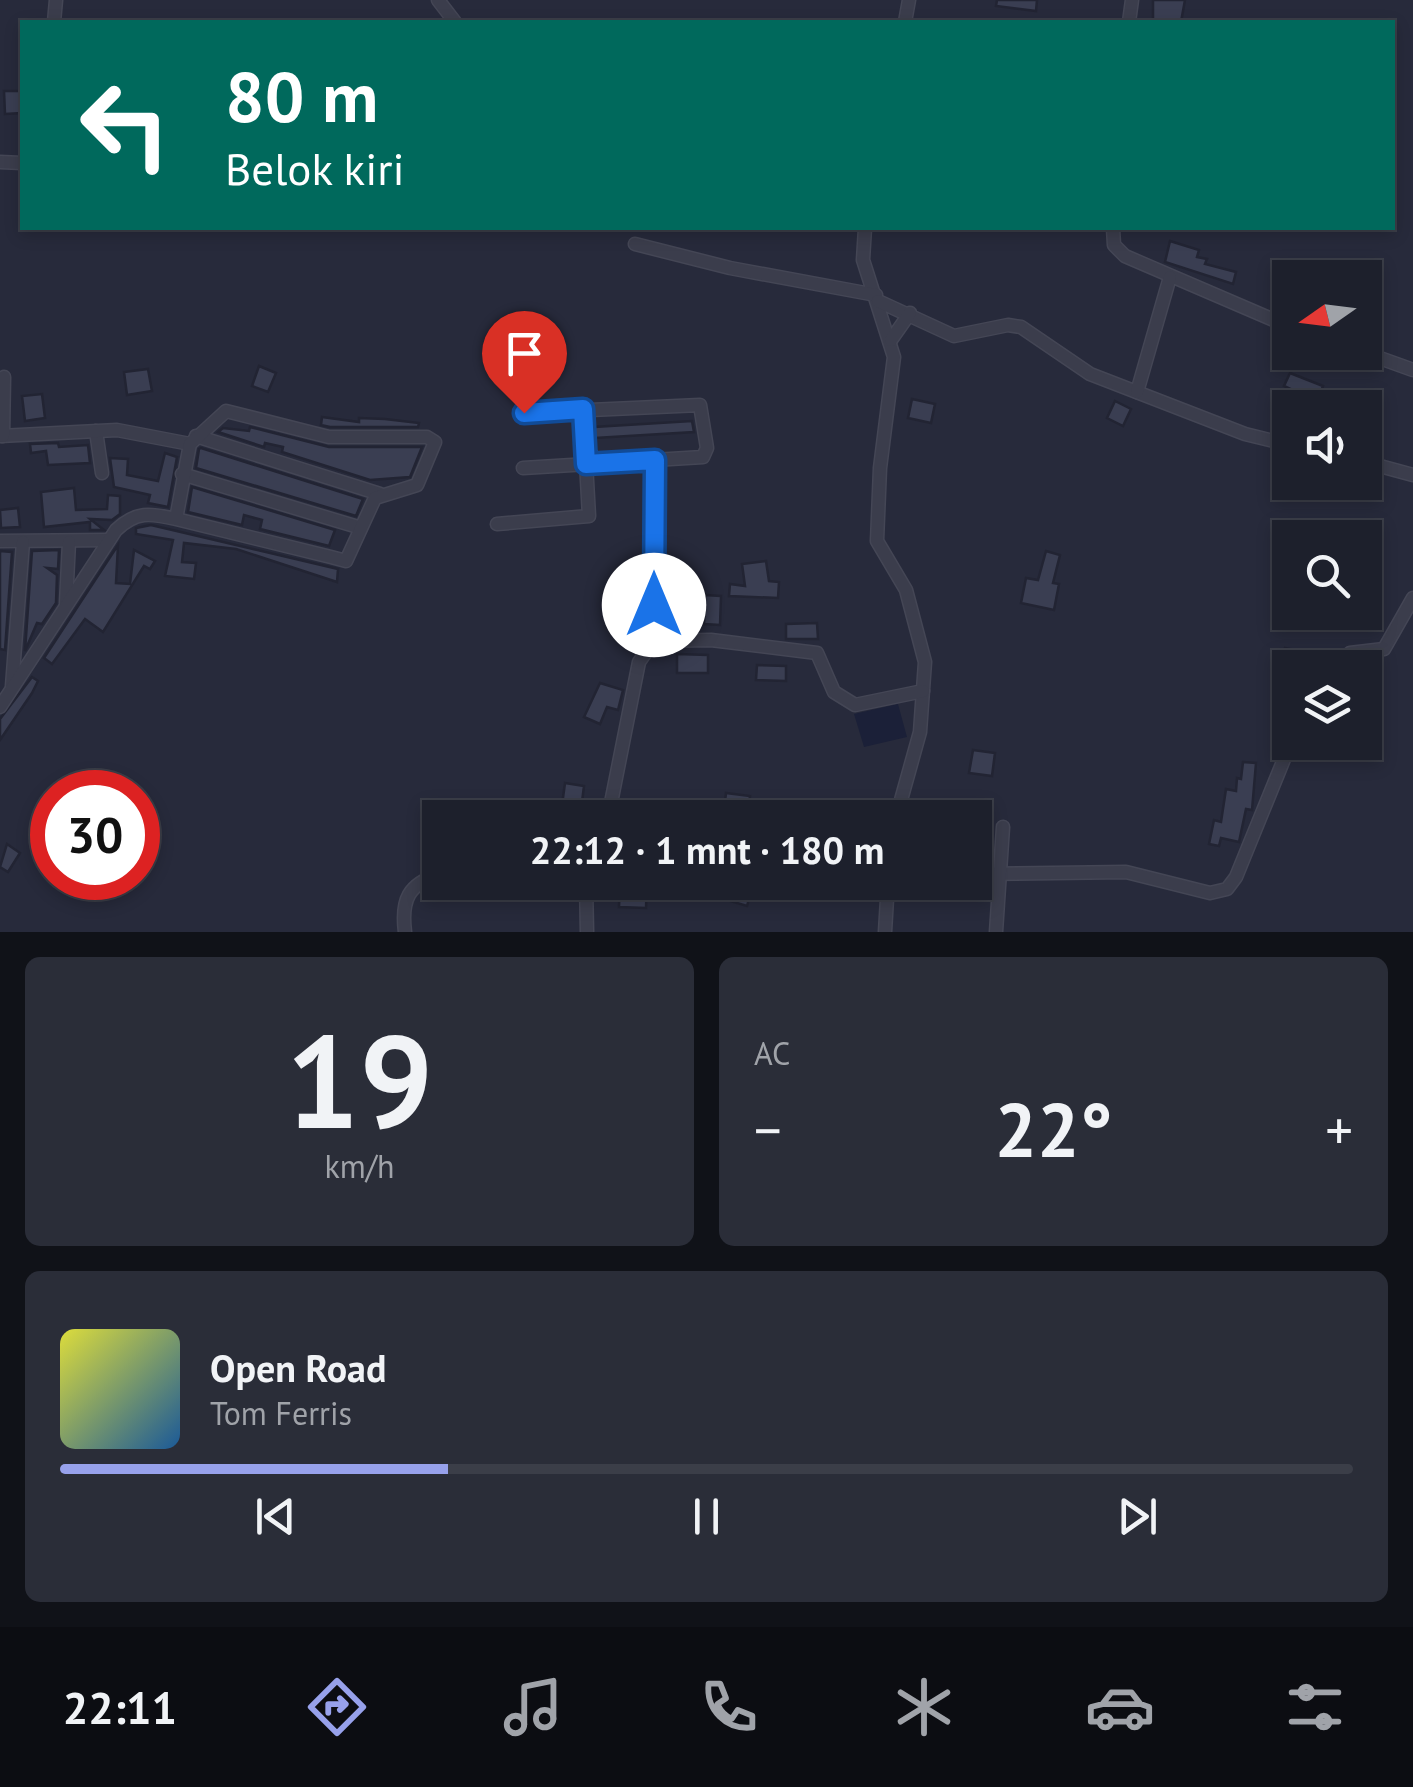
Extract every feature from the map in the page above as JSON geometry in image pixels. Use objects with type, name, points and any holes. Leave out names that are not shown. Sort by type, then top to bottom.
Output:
[{"type":"street","points":[[438,0],[453,20]]},
{"type":"street","points":[[865,230],[863,260],[891,340],[894,368],[880,468],[877,541],[906,590],[925,662],[920,732],[901,800]]},
{"type":"street","points":[[1113,230],[1118,252],[1272,320]]},
{"type":"street","points":[[636,244],[877,298],[963,337],[1015,325],[1090,374],[1245,434],[1272,441]]},
{"type":"street","points":[[1138,392],[1170,277]]},
{"type":"street","points":[[891,340],[910,314]]},
{"type":"street","points":[[1382,359],[1413,370]]},
{"type":"street","points":[[521,374],[524,413],[702,406],[706,454],[523,468]]},
{"type":"street","points":[[4,377],[1,436],[96,431],[193,440],[380,494],[417,485],[434,440],[328,437],[233,410],[218,415],[193,440],[182,474],[176,520]]},
{"type":"street","points":[[497,524],[589,516],[583,409]]},
{"type":"street","points":[[96,431],[102,474]]},
{"type":"street","points":[[612,800],[639,662],[654,641],[655,460]]},
{"type":"street","points":[[1382,467],[1413,475]]},
{"type":"street","points":[[182,474],[358,527]]},
{"type":"street","points":[[0,707],[109,540],[136,514],[346,561],[358,527],[380,494]]},
{"type":"street","points":[[0,541],[109,540]]},
{"type":"street","points":[[12,688],[23,542]]},
{"type":"street","points":[[66,606],[68,542]]},
{"type":"street","points":[[1376,650],[1384,649],[1413,598]]},
{"type":"street","points":[[654,641],[711,640],[817,653],[834,692],[855,705],[923,692]]},
{"type":"street","points":[[992,872],[1126,872],[1210,894],[1227,889],[1236,877],[1284,760]]},
{"type":"street","points":[[996,932],[1003,827]]},
{"type":"street","points":[[405,932],[402,910],[407,895],[422,879]]},
{"type":"street","points":[[586,900],[587,932]]},
{"type":"street","points":[[884,932],[889,900]]},
{"type":"water","points":[[898,704],[907,737],[864,747],[854,714]]},
{"type":"building","points":[[997,0],[1037,0],[1036,11],[996,6]]},
{"type":"building","points":[[1153,0],[1185,0],[1181,20],[1153,20]]},
{"type":"building","points":[[4,91],[20,91],[20,113],[5,114]]},
{"type":"building","points":[[1170,241],[1199,250],[1197,257],[1207,259],[1205,264],[1236,272],[1233,284],[1165,262]]},
{"type":"building","points":[[259,366],[276,373],[268,392],[252,386]]},
{"type":"building","points":[[148,369],[152,391],[127,395],[124,372]]},
{"type":"building","points":[[1290,373],[1323,386],[1322,390],[1292,390],[1284,386]]},
{"type":"building","points":[[42,394],[45,418],[25,421],[22,396]]},
{"type":"building","points":[[912,399],[935,404],[931,423],[908,418]]},
{"type":"building","points":[[1115,401],[1131,409],[1123,426],[1107,418]]},
{"type":"building","points":[[322,417],[419,423],[418,427],[330,427],[321,425]]},
{"type":"building","points":[[692,421],[694,432],[595,438],[594,427]]},
{"type":"building","points":[[250,427],[329,447],[422,447],[410,477],[370,480],[282,452],[283,447],[265,443],[264,447],[218,432],[223,428],[249,431]]},
{"type":"building","points":[[58,443],[59,447],[88,445],[90,463],[48,465],[46,451],[31,453],[30,444]]},
{"type":"building","points":[[199,449],[363,499],[356,516],[196,468]]},
{"type":"building","points":[[165,453],[177,457],[168,507],[148,503],[150,495],[114,487],[110,458],[128,459],[127,475],[158,481]]},
{"type":"building","points":[[192,487],[335,530],[329,546],[260,529],[262,520],[244,515],[242,525],[188,512]]},
{"type":"building","points":[[74,488],[76,510],[107,509],[108,495],[120,496],[120,514],[112,520],[90,519],[104,530],[90,530],[90,522],[44,527],[41,492]]},
{"type":"building","points":[[18,508],[20,527],[1,528],[0,510]]},
{"type":"building","points":[[151,525],[338,569],[337,582],[236,549],[184,543],[182,562],[196,563],[194,579],[165,576],[173,540],[136,534],[136,528]]},
{"type":"building","points":[[118,545],[116,583],[130,584],[134,550],[155,561],[150,569],[144,566],[103,632],[85,619],[52,664],[44,658]]},
{"type":"building","points":[[59,550],[58,569],[47,568],[57,575],[56,603],[42,624],[37,623],[25,651],[32,551]]},
{"type":"building","points":[[0,551],[12,552],[5,650],[0,649]]},
{"type":"building","points":[[1046,551],[1060,555],[1053,583],[1059,584],[1054,610],[1021,603],[1026,578],[1038,580]]},
{"type":"building","points":[[766,561],[769,581],[779,582],[778,598],[729,596],[730,584],[745,586],[742,564]]},
{"type":"building","points":[[670,586],[684,587],[681,621],[667,620]]},
{"type":"building","points":[[705,595],[721,596],[720,625],[704,624]]},
{"type":"building","points":[[817,623],[818,639],[786,639],[786,624]]},
{"type":"building","points":[[677,654],[708,655],[708,673],[677,673]]},
{"type":"building","points":[[757,665],[786,666],[786,681],[756,680]]},
{"type":"building","points":[[32,677],[38,681],[32,693],[0,740],[0,719]]},
{"type":"building","points":[[600,683],[623,690],[618,710],[607,707],[600,724],[584,717]]},
{"type":"building","points":[[973,750],[995,753],[992,776],[969,773]]},
{"type":"building","points":[[1243,762],[1256,763],[1252,810],[1246,809],[1239,842],[1221,838],[1219,846],[1209,844],[1214,820],[1221,822],[1226,789],[1236,791]]},
{"type":"building","points":[[565,783],[584,786],[582,800],[563,800]]},
{"type":"building","points":[[726,793],[750,796],[749,800],[725,800]]},
{"type":"building","points":[[7,844],[20,853],[8,872],[0,867]]},
{"type":"building","points":[[619,900],[646,900],[646,908],[619,907]]},
{"type":"building","points":[[727,900],[749,900],[747,906]]},
{"type":"route","points":[[524,413],[583,409],[586,464],[655,460],[654,605]]}]
